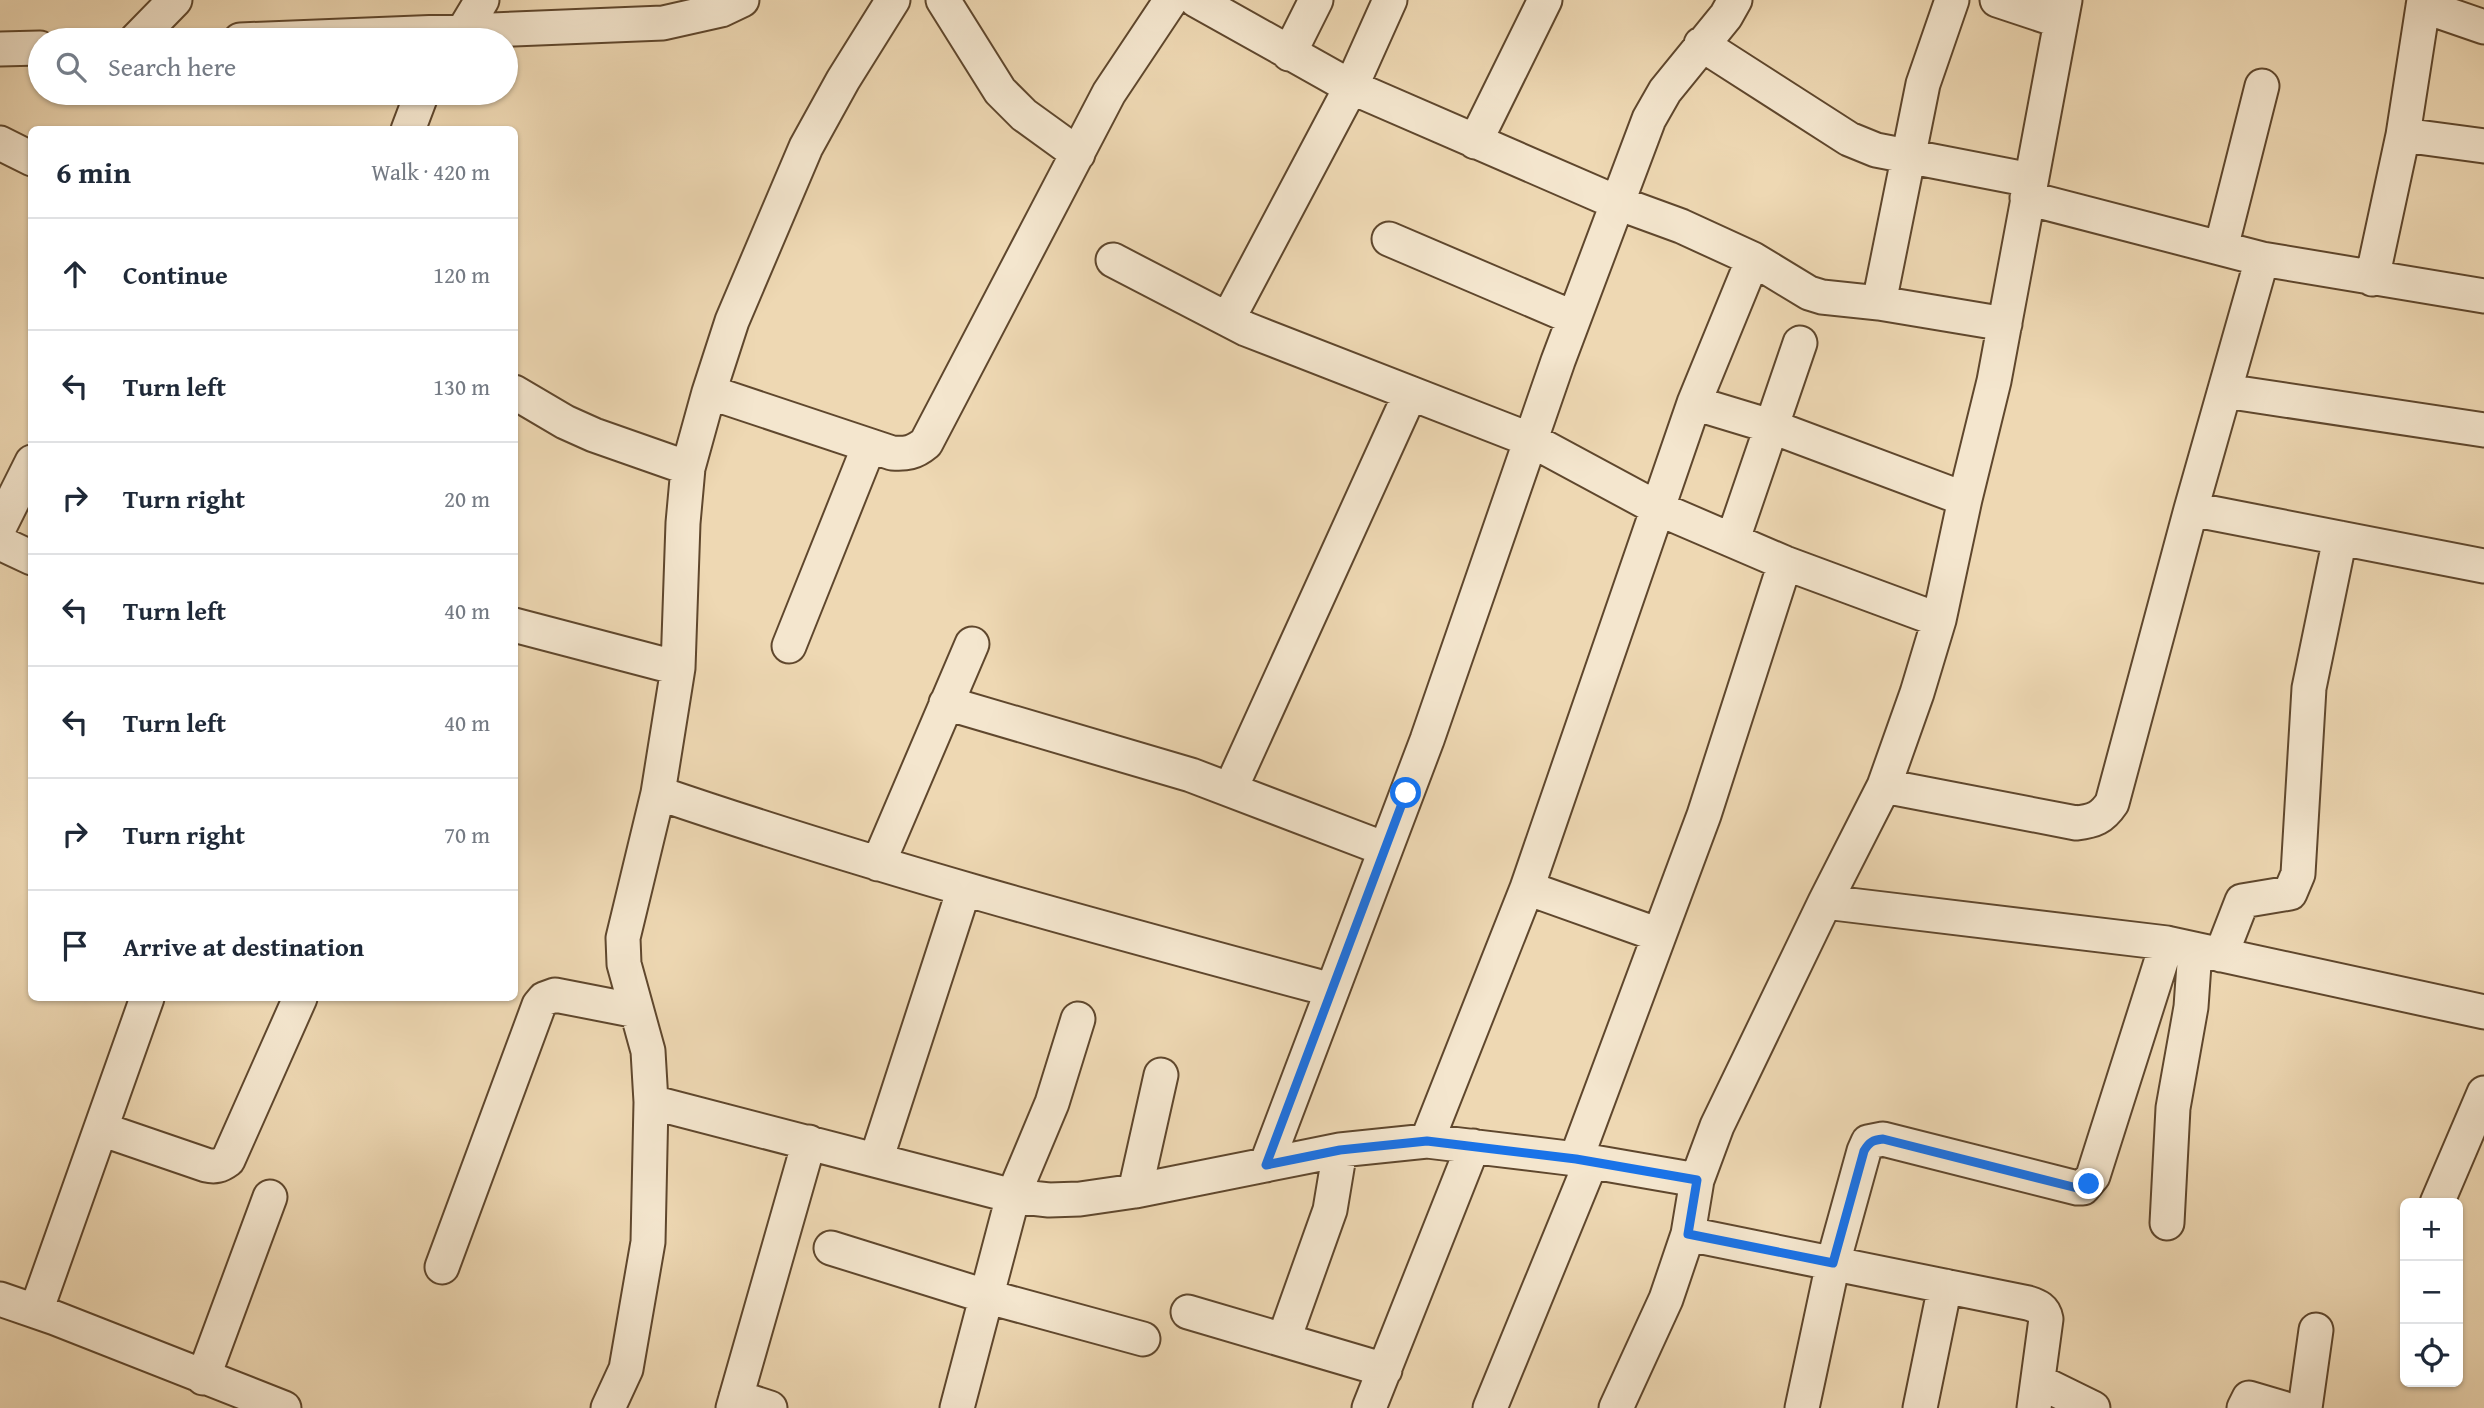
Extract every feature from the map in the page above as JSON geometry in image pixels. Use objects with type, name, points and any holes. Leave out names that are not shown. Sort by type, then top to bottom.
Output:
[{"type":"street","points":[[148,28],[175,0]]},
{"type":"street","points":[[456,28],[482,0]]},
{"type":"street","points":[[518,30],[663,23],[721,10],[742,0]]},
{"type":"street","points":[[607,1408],[626,1369],[648,1242],[651,1101],[648,1051],[624,964],[623,938],[658,793],[678,668],[683,523],[688,468],[732,321],[806,147],[843,80],[894,0]]},
{"type":"street","points":[[943,0],[1000,91],[1024,115],[1078,154]]},
{"type":"street","points":[[709,392],[892,453],[908,454],[917,451],[926,443],[1115,82],[1171,0]]},
{"type":"street","points":[[1196,0],[1351,87],[1618,203],[1681,226],[1753,260],[1809,293],[2005,324]]},
{"type":"street","points":[[1289,54],[1316,0]]},
{"type":"street","points":[[1228,319],[1351,87],[1390,0]]},
{"type":"street","points":[[1475,142],[1545,0]]},
{"type":"street","points":[[1266,1165],[1427,740],[1574,318],[1657,104],[1701,44],[1726,16],[1735,0]]},
{"type":"street","points":[[1879,303],[1923,84],[1952,0]]},
{"type":"street","points":[[1616,1408],[1667,1299],[1688,1234],[1697,1180],[1730,1097],[1884,786],[1939,620],[1994,381],[2062,10],[1997,0]]},
{"type":"street","points":[[2372,279],[2403,135],[2423,3],[2484,27]]},
{"type":"street","points":[[1701,44],[1849,139],[1876,150],[1909,155],[2262,259],[2484,296]]},
{"type":"street","points":[[0,49],[28,48]]},
{"type":"street","points":[[2221,248],[2262,86]]},
{"type":"street","points":[[410,126],[417,105]]},
{"type":"street","points":[[2403,135],[2484,146]]},
{"type":"street","points":[[0,143],[28,157]]},
{"type":"street","points":[[1389,239],[1574,318]]},
{"type":"street","points":[[1884,786],[2076,823],[2093,821],[2103,816],[2112,803],[2262,259]]},
{"type":"street","points":[[1113,260],[1246,329],[1531,440],[1657,508],[1786,563],[1939,620]]},
{"type":"street","points":[[1427,1141],[1527,888],[1694,403],[1753,260]]},
{"type":"street","points":[[1733,539],[1800,343]]},
{"type":"street","points":[[2225,391],[2484,430]]},
{"type":"street","points":[[518,394],[565,422],[594,435],[688,468]]},
{"type":"street","points":[[1230,790],[1410,394]]},
{"type":"street","points":[[1694,403],[1770,426],[1965,499]]},
{"type":"street","points":[[789,646],[869,446]]},
{"type":"street","points":[[0,526],[28,470]]},
{"type":"street","points":[[2191,509],[2484,566]]},
{"type":"street","points":[[1802,1408],[1833,1263],[1868,1142],[1883,1139],[2083,1188],[2093,1176],[2194,949],[2242,901],[2290,893],[2298,874],[2309,688],[2340,538]]},
{"type":"street","points":[[0,543],[28,556]]},
{"type":"street","points":[[1490,1408],[1583,1160],[1659,935],[1704,815],[1786,563]]},
{"type":"street","points":[[518,626],[678,668]]},
{"type":"street","points":[[878,864],[972,644]]},
{"type":"street","points":[[946,704],[1191,775],[1385,849]]},
{"type":"street","points":[[658,793],[767,831],[878,864],[1332,990]]},
{"type":"street","points":[[1527,888],[1659,935]]},
{"type":"street","points":[[876,1160],[964,889]]},
{"type":"street","points":[[1825,902],[2194,949],[2484,1012]]},
{"type":"street","points":[[2166,1223],[2173,1108],[2192,1007],[2194,949]]},
{"type":"street","points":[[442,1267],[539,1005],[544,999],[555,995],[637,1011]]},
{"type":"street","points":[[36,1311],[146,1001]]},
{"type":"street","points":[[101,1129],[206,1166],[215,1167],[222,1164],[228,1160],[299,1001]]},
{"type":"street","points":[[957,1408],[1013,1196],[1052,1103],[1078,1019]]},
{"type":"street","points":[[1135,1191],[1161,1075]]},
{"type":"street","points":[[2439,1198],[2484,1093]]},
{"type":"street","points":[[651,1101],[1013,1196],[1049,1200],[1080,1199],[1135,1191],[1340,1150],[1427,1141],[1583,1160],[1697,1180]]},
{"type":"street","points":[[770,1408],[735,1403],[809,1142]]},
{"type":"street","points":[[1369,1408],[1473,1146]]},
{"type":"street","points":[[1284,1339],[1330,1210],[1340,1150]]},
{"type":"street","points":[[203,1378],[270,1197]]},
{"type":"street","points":[[1688,1234],[2028,1303],[2040,1308],[2045,1312],[2046,1319],[2036,1394],[2093,1408]]},
{"type":"street","points":[[831,1248],[985,1296],[1143,1339]]},
{"type":"street","points":[[1920,1408],[1945,1286]]},
{"type":"street","points":[[0,1299],[284,1408]]},
{"type":"street","points":[[1188,1312],[1385,1370]]},
{"type":"street","points":[[2305,1408],[2316,1330]]},
{"type":"street","points":[[2244,1408],[2249,1398],[2283,1408]]},
{"type":"route","points":[[1406,793],[1266,1165],[1340,1150],[1427,1141],[1591,1161],[1697,1180],[1688,1234],[1833,1263],[1864,1151],[1868,1142],[1875,1139],[2077,1188],[2089,1184]]}]
